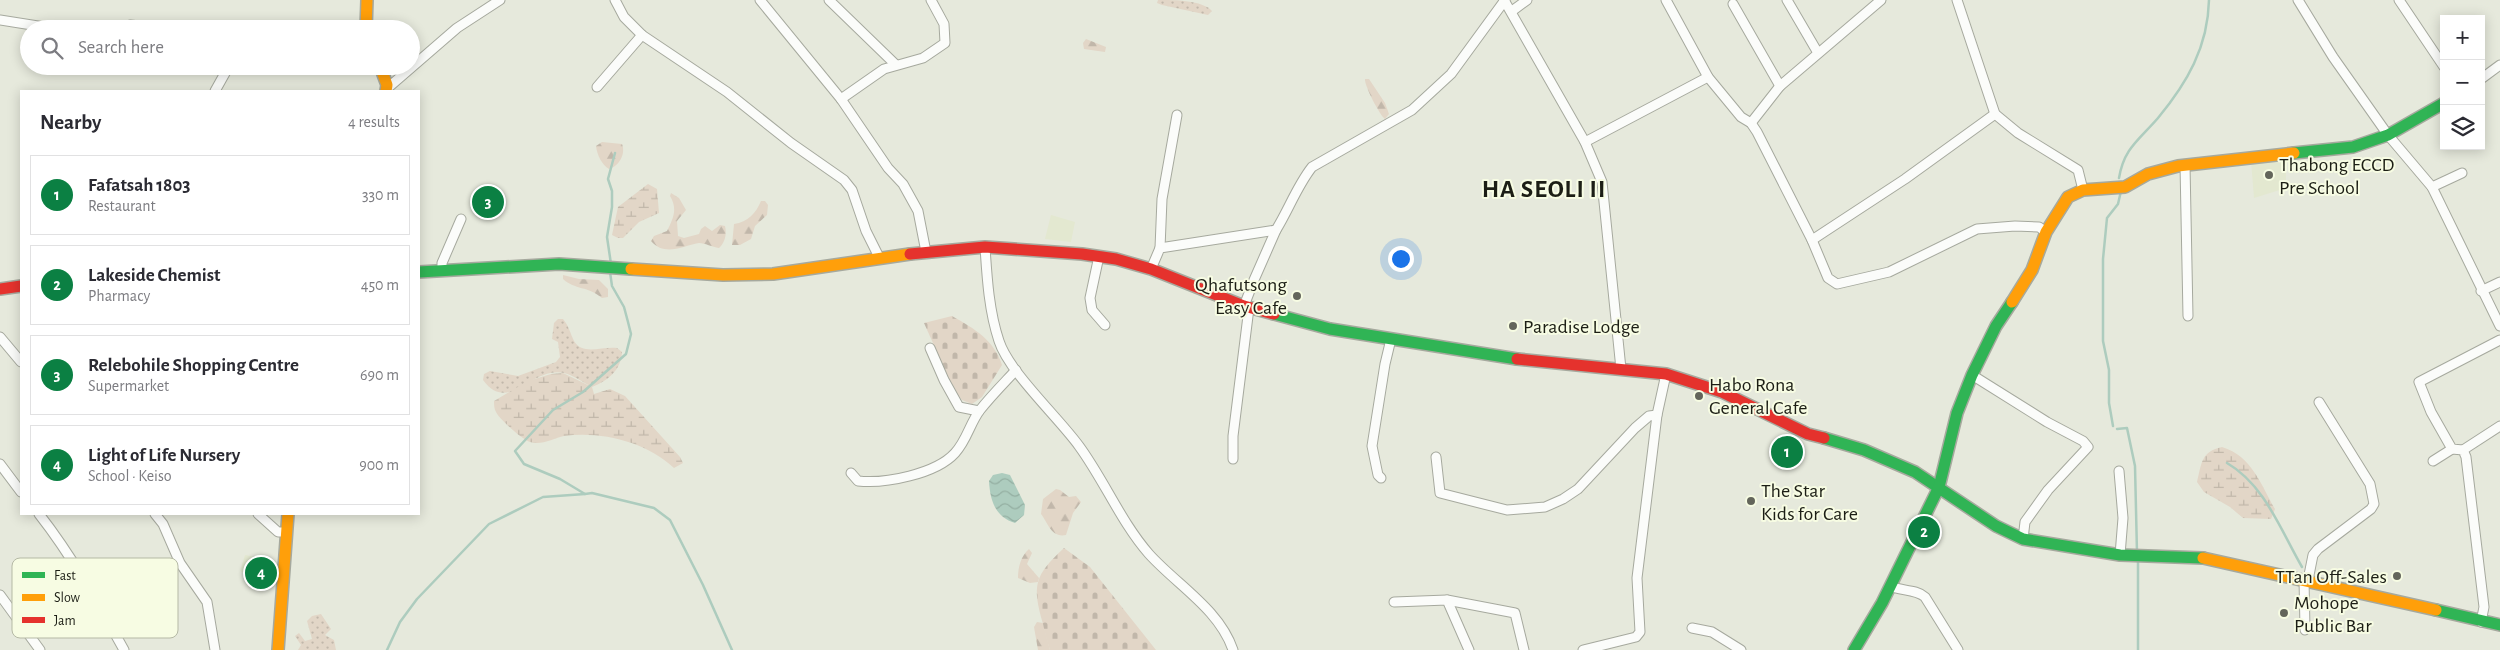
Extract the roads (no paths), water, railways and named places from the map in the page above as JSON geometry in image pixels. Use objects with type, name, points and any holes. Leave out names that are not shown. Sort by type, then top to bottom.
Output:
[{"type":"main road","points":[[366,20],[367,0]]},
{"type":"main road","points":[[382,75],[386,88]]},
{"type":"main road","points":[[1854,650],[1882,603],[1939,487],[1956,413],[1972,375],[1996,326],[2032,270],[2046,232],[2068,197],[2083,190],[2125,187],[2158,170],[2185,165],[2353,147],[2388,135],[2440,105]]},
{"type":"main road","points":[[420,272],[559,264],[723,275],[773,274],[879,257],[985,247],[1099,256],[1151,269],[1247,307],[1330,329],[1392,338],[1492,357],[1666,374],[1722,392],[1808,434],[1888,460],[1915,472],[1996,526],[2023,539],[2124,555],[2212,558],[2500,625]]},
{"type":"main road","points":[[0,289],[20,286]]},
{"type":"main road","points":[[278,650],[288,515]]},
{"type":"street","points":[[420,60],[457,28],[500,0]]},
{"type":"street","points":[[615,0],[624,17],[642,35],[727,92],[791,143],[844,180],[852,190],[866,231],[879,257]]},
{"type":"street","points":[[760,0],[841,99],[888,168],[903,184],[918,212],[926,252]]},
{"type":"street","points":[[829,0],[896,64]]},
{"type":"street","points":[[841,99],[871,77],[896,64],[923,58],[946,43],[944,24],[931,0]]},
{"type":"street","points":[[1233,459],[1235,418],[1247,307],[1276,230],[1289,209],[1302,181],[1312,167],[1412,110],[1451,74],[1505,0],[1585,142],[1602,182],[1621,369]]},
{"type":"street","points":[[1512,11],[1527,0]]},
{"type":"street","points":[[1666,0],[1708,77],[1741,117],[1751,123],[1812,240],[1828,278],[1837,284],[1889,272],[1977,229],[2015,226],[2038,227],[2046,232]]},
{"type":"street","points":[[1787,0],[1818,53]]},
{"type":"street","points":[[1751,123],[1780,86],[1880,0]]},
{"type":"street","points":[[1957,0],[1995,114],[2018,133],[2078,170],[2083,190]]},
{"type":"street","points":[[2298,0],[2333,57],[2388,135],[2432,187],[2481,291],[2500,326]]},
{"type":"street","points":[[2400,0],[2440,61]]},
{"type":"street","points":[[1733,4],[1780,86]]},
{"type":"street","points":[[0,20],[20,23]]},
{"type":"street","points":[[597,87],[642,35]]},
{"type":"street","points":[[2485,76],[2500,65]]},
{"type":"street","points":[[216,90],[224,75]]},
{"type":"street","points":[[386,88],[403,75]]},
{"type":"street","points":[[1585,142],[1708,77]]},
{"type":"street","points":[[1151,269],[1160,248],[1162,199],[1177,114]]},
{"type":"street","points":[[1812,240],[1905,179],[1995,114]]},
{"type":"street","points":[[2185,165],[2188,316]]},
{"type":"street","points":[[2432,187],[2462,173]]},
{"type":"street","points":[[442,271],[442,262],[461,219]]},
{"type":"street","points":[[1160,248],[1276,230]]},
{"type":"street","points":[[985,247],[988,283],[999,342],[1016,370],[1078,446],[1150,554],[1211,614],[1226,633],[1233,650]]},
{"type":"street","points":[[1099,256],[1090,298],[1092,310],[1105,325]]},
{"type":"street","points":[[2481,291],[2500,282]]},
{"type":"street","points":[[0,337],[20,361]]},
{"type":"street","points":[[1381,478],[1378,475],[1372,446],[1385,364],[1392,338]]},
{"type":"street","points":[[2452,449],[2431,412],[2419,382],[2500,340]]},
{"type":"street","points":[[930,348],[944,380],[959,407],[979,411]]},
{"type":"street","points":[[851,473],[858,481],[871,482],[937,468],[957,450],[979,411],[1016,370]]},
{"type":"street","points":[[1583,650],[1636,637],[1640,632],[1637,578],[1657,415],[1666,374]]},
{"type":"street","points":[[1972,375],[2047,422],[2083,441],[2088,447],[2048,490],[2025,522],[2023,539]]},
{"type":"street","points":[[2305,630],[2306,580],[2313,555],[2318,549],[2371,509],[2374,504],[2370,484],[2319,402]]},
{"type":"street","points":[[1436,458],[1440,493],[1507,510],[1545,507],[1563,499],[1578,489],[1635,428],[1649,416],[1657,415]]},
{"type":"street","points":[[2433,461],[2452,449],[2463,450],[2500,426]]},
{"type":"street","points":[[2463,450],[2472,504],[2484,607],[2481,622]]},
{"type":"street","points":[[0,464],[20,491]]},
{"type":"street","points":[[2119,471],[2124,555]]},
{"type":"street","points":[[40,515],[56,535],[70,558]]},
{"type":"street","points":[[156,515],[164,524],[178,558]]},
{"type":"street","points":[[259,515],[278,532],[287,532]]},
{"type":"street","points":[[178,558],[207,602],[215,650]]},
{"type":"street","points":[[1890,586],[1897,590],[1921,593],[1958,650]]},
{"type":"street","points":[[0,595],[12,612]]},
{"type":"street","points":[[1447,600],[1469,650]]},
{"type":"street","points":[[1394,602],[1447,600],[1515,612],[1524,650]]},
{"type":"street","points":[[1692,628],[1712,632],[1741,650]]},
{"type":"street","points":[[31,638],[40,650]]},
{"type":"street","points":[[117,638],[124,650]]},
{"type":"water","points":[[1002,473],[1010,475],[1025,505],[1024,515],[1015,523],[1003,517],[992,501],[989,481],[993,475]]},
{"type":"waterway","points":[[2119,178],[2121,168],[2133,145],[2158,118],[2187,78],[2205,33],[2209,0]]},
{"type":"waterway","points":[[611,264],[607,237],[612,207],[612,191],[608,179],[615,153]]},
{"type":"waterway","points":[[2113,426],[2109,403],[2109,370],[2103,341],[2103,259],[2107,218],[2118,204],[2121,191]]},
{"type":"waterway","points":[[610,272],[612,286],[624,307],[631,334],[626,354],[583,392],[553,410],[515,451],[524,464],[560,479],[585,494],[592,493],[654,508],[670,520],[703,585],[732,650]]},
{"type":"waterway","points":[[2117,429],[2127,428],[2135,466],[2137,553]]},
{"type":"waterway","points":[[2227,463],[2252,483],[2262,496],[2302,567]]},
{"type":"waterway","points":[[387,650],[400,622],[417,599],[489,524],[543,497],[585,494]]},
{"type":"waterway","points":[[2138,561],[2138,650]]},
{"type":"place","name":"Thabong ECCD Pre School","points":[[2269,175]]},
{"type":"place","name":"Relebohile Shopping Centre","points":[[488,202]]},
{"type":"place","name":"Qhafutsong Easy Cafe","points":[[1297,296]]},
{"type":"place","name":"Paradise Lodge","points":[[1513,326]]},
{"type":"place","name":"Habo Rona General Cafe","points":[[1699,396]]},
{"type":"place","name":"Fafatsah 1803","points":[[1787,452]]},
{"type":"place","name":"The Star Kids for Care","points":[[1751,501]]},
{"type":"place","name":"Lakeside Chemist","points":[[1924,532]]},
{"type":"place","name":"Light of Life Nursery","points":[[261,573]]},
{"type":"place","name":"TTan Off-Sales","points":[[2397,576]]},
{"type":"place","name":"Mohope Public Bar","points":[[2284,613]]},
{"type":"district","name":"HA SEOLI II","points":[[1544,188]]}]
